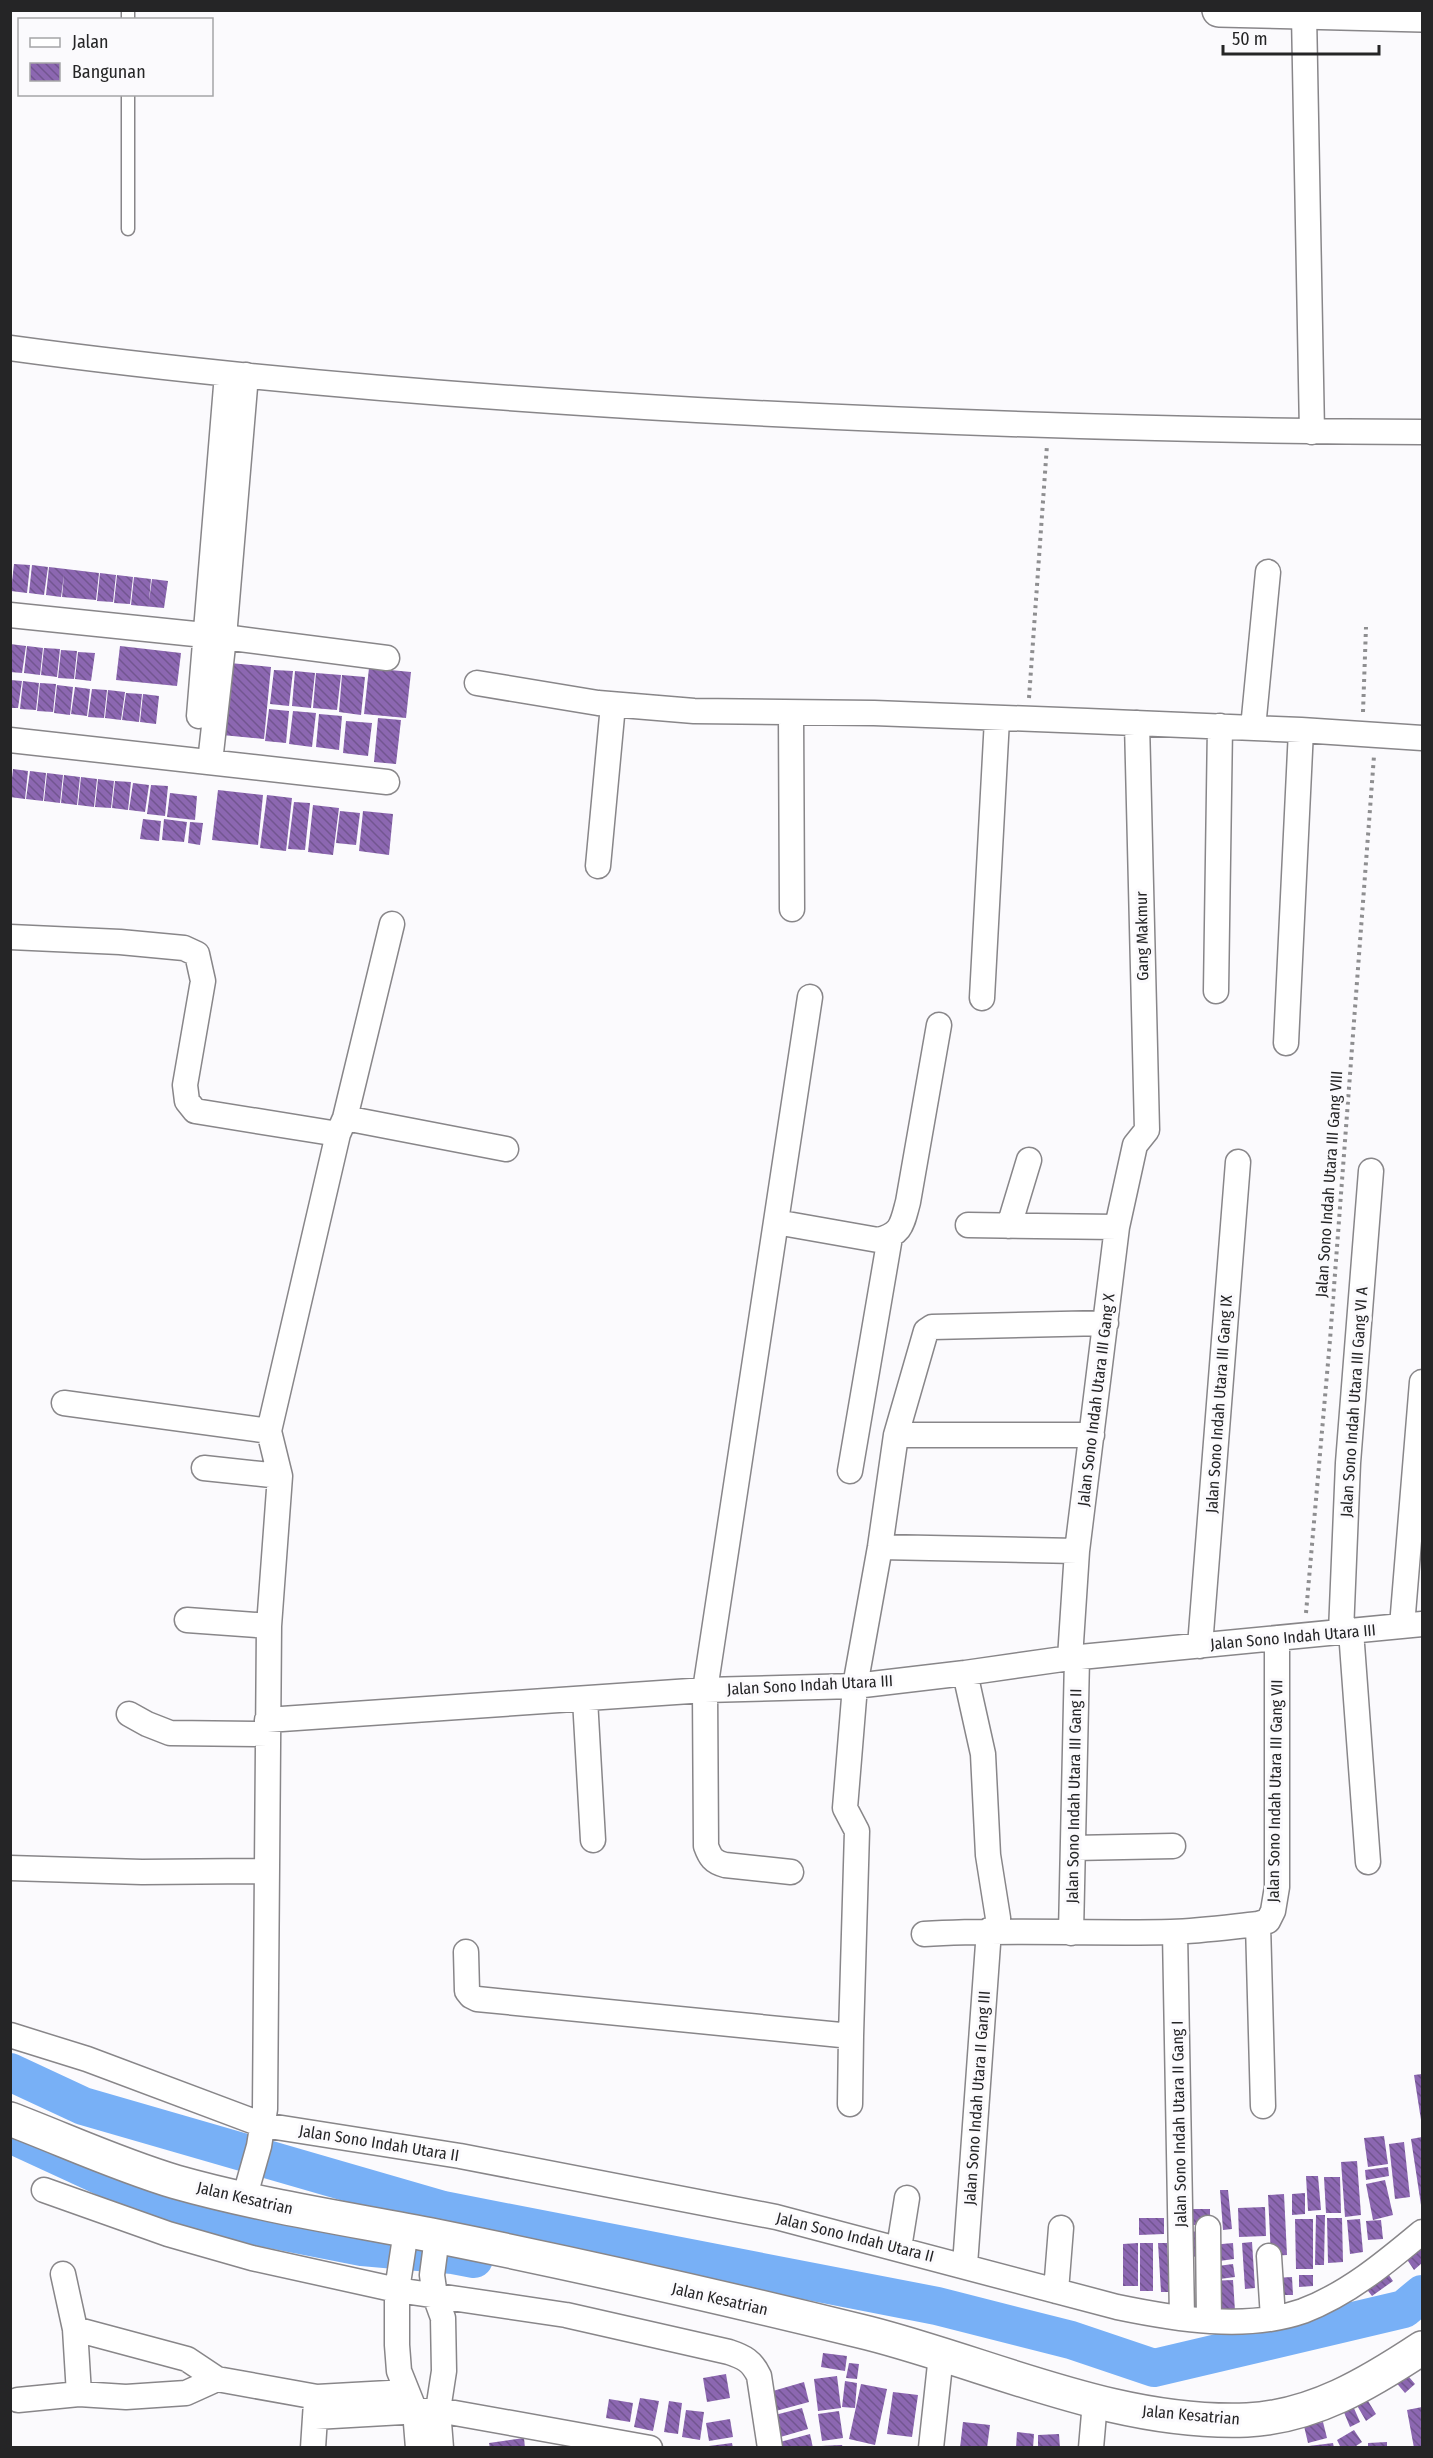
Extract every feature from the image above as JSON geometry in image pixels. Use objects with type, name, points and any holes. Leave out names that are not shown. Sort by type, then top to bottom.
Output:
[{"type":"street","points":[[1219,10],[1304,14],[1415,14]]},
{"type":"street","points":[[1304,14],[1312,432]]},
{"type":"street","points":[[10,348],[236,374],[569,403],[902,421],[1148,429],[1422,432]]},
{"type":"street","points":[[202,761],[215,637],[236,374]]},
{"type":"street","points":[[1253,728],[1268,572]]},
{"type":"street","points":[[10,615],[387,658]]},
{"type":"street","points":[[477,683],[613,705],[694,711],[874,713],[1220,726],[1422,738]]},
{"type":"street","points":[[598,866],[613,705]]},
{"type":"street","points":[[791,713],[792,909]]},
{"type":"street","points":[[982,998],[997,718]]},
{"type":"street","name":"Gang Makmur","points":[[1135,1145],[1147,1130],[1137,723]]},
{"type":"street","points":[[1216,991],[1220,726]]},
{"type":"street","points":[[1286,1043],[1301,730]]},
{"type":"street","points":[[10,740],[387,783]]},
{"type":"street","points":[[246,2192],[261,2136],[265,2109],[269,1626],[280,1476],[269,1431],[341,1126],[392,924]]},
{"type":"street","points":[[10,937],[141,944],[184,948],[197,954],[203,981],[185,1084],[187,1101],[195,1111],[341,1126],[506,1149]]},
{"type":"street","points":[[791,1872],[725,1865],[715,1863],[710,1856],[706,1846],[705,1690],[810,997]]},
{"type":"street","points":[[776,1222],[878,1240],[890,1237],[900,1228],[908,1202],[939,1026]]},
{"type":"street","name":"Jalan Sono Indah Utara III Gang X","points":[[1073,1658],[1077,1551],[1117,1227],[1135,1145]]},
{"type":"street","points":[[1009,1226],[1029,1160]]},
{"type":"street","name":"Jalan Sono Indah Utara III Gang IX","points":[[1200,1646],[1238,1162]]},
{"type":"street","name":"Jalan Sono Indah Utara III Gang VI A","points":[[1368,1862],[1346,1632],[1348,1463],[1371,1171]]},
{"type":"street","points":[[968,1225],[1117,1227]]},
{"type":"street","points":[[850,1471],[890,1237]]},
{"type":"street","points":[[850,2104],[857,1831],[845,1808],[855,1686],[880,1547],[896,1436],[926,1331],[932,1327],[1106,1323]]},
{"type":"street","points":[[1412,1625],[1422,1382]]},
{"type":"street","points":[[64,1403],[269,1431]]},
{"type":"street","points":[[896,1436],[1092,1435]]},
{"type":"street","points":[[204,1468],[280,1476]]},
{"type":"street","points":[[880,1547],[1077,1551]]},
{"type":"street","points":[[187,1620],[269,1626]]},
{"type":"street","name":"Jalan Sono Indah Utara III","points":[[129,1714],[170,1733],[267,1727],[705,1690],[855,1686],[1073,1658],[1412,1625]]},
{"type":"street","name":"Jalan Sono Indah Utara III Gang VII","points":[[924,1934],[993,1930],[1071,1933],[1175,1932],[1269,1921],[1277,1887],[1277,1638]]},
{"type":"street","name":"Jalan Sono Indah Utara III Gang II","points":[[1071,1933],[1073,1658]]},
{"type":"street","name":"Jalan Sono Indah Utara II Gang III","points":[[965,2265],[996,1906],[988,1855],[983,1754],[966,1673]]},
{"type":"street","points":[[585,1699],[593,1840]]},
{"type":"street","points":[[1073,1848],[1173,1846]]},
{"type":"street","points":[[10,1868],[142,1872],[266,1871]]},
{"type":"street","points":[[1258,1924],[1263,2106]]},
{"type":"street","name":"Jalan Sono Indah Utara II Gang I","points":[[1175,1932],[1182,2317]]},
{"type":"street","points":[[466,1952],[467,1991],[477,1999],[850,2036]]},
{"type":"street","name":"Jalan Sono Indah Utara II","points":[[10,2035],[87,2059],[261,2136],[460,2156],[675,2196],[776,2217],[1155,2315],[1223,2322],[1273,2318],[1304,2310],[1349,2288],[1422,2232]]},
{"type":"street","name":"Jalan Kesatrian","points":[[10,2119],[172,2181],[246,2192],[421,2238],[573,2265],[860,2332],[1095,2402],[1169,2416],[1204,2419],[1277,2417],[1322,2403],[1360,2387],[1422,2348]]},
{"type":"street","points":[[44,2190],[168,2234],[252,2258],[434,2285],[745,2357],[754,2365],[759,2376],[770,2448]]},
{"type":"street","points":[[899,2248],[907,2198]]},
{"type":"street","points":[[1056,2291],[1061,2228]]},
{"type":"street","points":[[1208,2228],[1209,2321]]},
{"type":"street","points":[[421,2238],[399,2279],[396,2328],[399,2371],[420,2405],[441,2448]]},
{"type":"street","points":[[418,2448],[420,2405],[444,2371],[443,2318],[421,2238]]},
{"type":"street","points":[[1269,2256],[1273,2318]]},
{"type":"street","points":[[63,2274],[75,2329],[80,2394]]},
{"type":"street","points":[[75,2329],[187,2360],[218,2379],[316,2407],[420,2405],[554,2440],[650,2448]]},
{"type":"street","points":[[931,2448],[941,2355]]},
{"type":"street","points":[[18,2400],[80,2394],[126,2397],[186,2393],[218,2379]]},
{"type":"street","points":[[1091,2448],[1095,2402]]},
{"type":"street","points":[[313,2448],[316,2407]]},
{"type":"lane","points":[[128,96],[128,229]]},
{"type":"path","points":[[1028,720],[1049,425]]},
{"type":"path","name":"Jalan Sono Indah Utara III Gang VIII","points":[[1304,1635],[1330,1340],[1369,734],[1366,627]]},
{"type":"building","points":[[14,564],[30,565],[27,593],[11,591]]},
{"type":"building","points":[[32,565],[48,567],[44,595],[29,593]]},
{"type":"building","points":[[49,567],[99,573],[96,600],[62,597],[64,575],[61,597],[46,595]]},
{"type":"building","points":[[100,573],[116,575],[113,602],[97,601]]},
{"type":"building","points":[[117,575],[133,577],[130,604],[114,603]]},
{"type":"building","points":[[134,577],[151,579],[149,601],[152,579],[168,581],[164,608],[131,605]]},
{"type":"building","points":[[10,644],[26,646],[22,673],[10,672]]},
{"type":"building","points":[[27,646],[43,648],[40,675],[24,673]]},
{"type":"building","points":[[120,646],[181,653],[177,686],[116,680]]},
{"type":"building","points":[[44,648],[60,649],[57,677],[41,675]]},
{"type":"building","points":[[61,650],[77,651],[74,679],[58,678]]},
{"type":"building","points":[[78,652],[95,653],[91,681],[75,679]]},
{"type":"building","points":[[230,663],[271,667],[264,739],[222,735]]},
{"type":"building","points":[[369,668],[411,672],[406,718],[364,714]]},
{"type":"building","points":[[274,670],[293,671],[289,706],[270,704]]},
{"type":"building","points":[[295,671],[315,673],[311,708],[292,706]]},
{"type":"building","points":[[316,673],[341,675],[337,710],[313,708]]},
{"type":"building","points":[[342,675],[365,677],[361,715],[339,712]]},
{"type":"building","points":[[10,680],[22,681],[18,708],[10,708]]},
{"type":"building","points":[[23,681],[39,683],[36,710],[20,709]]},
{"type":"building","points":[[40,683],[56,684],[53,712],[37,711]]},
{"type":"building","points":[[57,685],[73,687],[70,715],[54,713]]},
{"type":"building","points":[[75,687],[90,689],[87,716],[71,714]]},
{"type":"building","points":[[92,689],[107,690],[104,718],[88,717]]},
{"type":"building","points":[[108,690],[125,692],[121,720],[105,718]]},
{"type":"building","points":[[126,693],[142,694],[139,722],[122,720]]},
{"type":"building","points":[[143,694],[159,696],[156,724],[140,722]]},
{"type":"building","points":[[269,709],[289,711],[286,743],[265,741]]},
{"type":"building","points":[[293,711],[316,713],[312,747],[289,744]]},
{"type":"building","points":[[319,714],[342,716],[339,750],[316,747]]},
{"type":"building","points":[[378,718],[401,720],[396,764],[374,762]]},
{"type":"building","points":[[346,721],[372,723],[368,756],[343,753]]},
{"type":"building","points":[[13,769],[28,771],[25,799],[10,797]]},
{"type":"building","points":[[30,771],[46,773],[43,801],[26,799]]},
{"type":"building","points":[[47,773],[63,775],[60,803],[44,801]]},
{"type":"building","points":[[64,775],[80,777],[77,805],[61,803]]},
{"type":"building","points":[[81,777],[97,779],[94,807],[78,805]]},
{"type":"building","points":[[98,779],[114,781],[111,808],[95,807]]},
{"type":"building","points":[[115,781],[131,782],[128,810],[112,808]]},
{"type":"building","points":[[133,783],[149,785],[145,812],[129,810]]},
{"type":"building","points":[[151,785],[168,786],[165,816],[147,814]]},
{"type":"building","points":[[218,790],[263,795],[258,845],[212,840]]},
{"type":"building","points":[[170,793],[197,796],[195,820],[167,817]]},
{"type":"building","points":[[267,795],[292,798],[286,851],[260,848]]},
{"type":"building","points":[[294,802],[310,803],[305,850],[288,849]]},
{"type":"building","points":[[313,805],[339,808],[333,855],[308,852]]},
{"type":"building","points":[[340,811],[360,813],[356,845],[336,843]]},
{"type":"building","points":[[363,811],[393,814],[389,855],[359,851]]},
{"type":"building","points":[[143,819],[161,821],[159,841],[140,839]]},
{"type":"building","points":[[164,819],[187,822],[184,842],[162,840]]},
{"type":"building","points":[[190,822],[203,823],[200,845],[188,843]]},
{"type":"building","points":[[1422,2074],[1422,2120],[1421,2120],[1414,2075]]},
{"type":"building","points":[[1384,2136],[1388,2164],[1368,2167],[1364,2138]]},
{"type":"building","points":[[1422,2137],[1422,2205],[1421,2205],[1411,2139]]},
{"type":"building","points":[[1404,2142],[1410,2197],[1395,2199],[1389,2144]]},
{"type":"building","points":[[1357,2161],[1361,2215],[1345,2217],[1341,2162]]},
{"type":"building","points":[[1388,2167],[1389,2176],[1366,2180],[1365,2170]]},
{"type":"building","points":[[1306,2176],[1318,2176],[1321,2210],[1308,2211]]},
{"type":"building","points":[[1324,2177],[1340,2177],[1341,2213],[1326,2213]]},
{"type":"building","points":[[1385,2180],[1393,2215],[1373,2220],[1366,2184]]},
{"type":"building","points":[[1220,2190],[1228,2190],[1232,2229],[1223,2230]]},
{"type":"building","points":[[1305,2193],[1305,2214],[1292,2215],[1292,2194]]},
{"type":"building","points":[[1284,2194],[1287,2255],[1271,2256],[1268,2195]]},
{"type":"building","points":[[1265,2207],[1266,2236],[1239,2237],[1238,2208]]},
{"type":"building","points":[[1183,2209],[1210,2209],[1210,2225],[1183,2225]]},
{"type":"building","points":[[1316,2215],[1325,2215],[1324,2265],[1315,2265]]},
{"type":"building","points":[[1139,2218],[1164,2218],[1164,2234],[1139,2235]]},
{"type":"building","points":[[1327,2218],[1342,2218],[1343,2262],[1328,2263]]},
{"type":"building","points":[[1295,2219],[1313,2219],[1313,2269],[1296,2269]]},
{"type":"building","points":[[1360,2219],[1363,2252],[1350,2254],[1347,2220]]},
{"type":"building","points":[[1381,2220],[1383,2239],[1368,2240],[1366,2221]]},
{"type":"building","points":[[1204,2231],[1205,2256],[1187,2257],[1185,2232]]},
{"type":"building","points":[[1252,2242],[1255,2288],[1245,2289],[1242,2243]]},
{"type":"building","points":[[1422,2242],[1422,2263],[1414,2270],[1404,2255]]},
{"type":"building","points":[[1138,2243],[1138,2286],[1123,2286],[1123,2244]]},
{"type":"building","points":[[1140,2243],[1153,2243],[1153,2291],[1140,2291]]},
{"type":"building","points":[[1158,2243],[1167,2243],[1170,2292],[1161,2292]]},
{"type":"building","points":[[1233,2243],[1234,2259],[1212,2262],[1211,2245]]},
{"type":"building","points":[[1233,2264],[1235,2277],[1212,2280],[1210,2267]]},
{"type":"building","points":[[1386,2271],[1393,2281],[1372,2296],[1365,2287]]},
{"type":"building","points":[[1299,2275],[1313,2275],[1313,2286],[1299,2287]]},
{"type":"building","points":[[1292,2277],[1293,2295],[1276,2295],[1275,2278]]},
{"type":"building","points":[[1233,2280],[1235,2311],[1211,2312],[1209,2281]]},
{"type":"building","points":[[823,2353],[847,2356],[845,2371],[821,2367]]},
{"type":"building","points":[[849,2363],[859,2364],[857,2379],[846,2378]]},
{"type":"building","points":[[1404,2371],[1415,2384],[1405,2393],[1394,2380]]},
{"type":"building","points":[[726,2374],[730,2398],[707,2402],[703,2378]]},
{"type":"building","points":[[837,2376],[841,2408],[818,2411],[814,2379]]},
{"type":"building","points":[[845,2381],[857,2383],[855,2408],[842,2407]]},
{"type":"building","points":[[804,2382],[809,2402],[772,2412],[766,2393]]},
{"type":"building","points":[[861,2384],[887,2389],[875,2445],[849,2439]]},
{"type":"building","points":[[893,2392],[918,2395],[912,2437],[887,2434]]},
{"type":"building","points":[[1365,2396],[1376,2414],[1366,2421],[1355,2402]]},
{"type":"building","points":[[640,2398],[659,2401],[653,2431],[634,2427]]},
{"type":"building","points":[[609,2399],[633,2403],[630,2422],[606,2418]]},
{"type":"building","points":[[669,2401],[682,2403],[678,2434],[664,2432]]},
{"type":"building","points":[[1353,2406],[1360,2422],[1350,2427],[1343,2410]]},
{"type":"building","points":[[1422,2407],[1422,2448],[1414,2448],[1407,2410]]},
{"type":"building","points":[[802,2408],[808,2429],[777,2438],[771,2416]]},
{"type":"building","points":[[686,2410],[704,2412],[700,2440],[682,2437]]},
{"type":"building","points":[[839,2411],[843,2438],[822,2441],[818,2414]]},
{"type":"building","points":[[730,2419],[733,2437],[709,2441],[706,2423]]},
{"type":"building","points":[[963,2422],[990,2425],[987,2448],[960,2448]]},
{"type":"building","points":[[1323,2422],[1327,2438],[1308,2443],[1304,2426]]},
{"type":"building","points":[[1354,2430],[1362,2442],[1353,2448],[1341,2448],[1337,2440]]},
{"type":"building","points":[[1017,2432],[1034,2434],[1033,2448],[1016,2448]]},
{"type":"building","points":[[810,2434],[813,2448],[781,2448],[780,2442]]},
{"type":"building","points":[[1059,2434],[1060,2448],[1038,2448],[1038,2435]]},
{"type":"building","points":[[524,2438],[525,2448],[490,2448],[489,2443]]},
{"type":"building","points":[[1387,2442],[1387,2448],[1368,2448],[1368,2443]]},
{"type":"building","points":[[732,2443],[733,2448],[709,2448],[709,2446]]},
{"type":"building","points":[[1333,2443],[1334,2448],[1309,2448],[1309,2446]]},
{"type":"building","points":[[842,2445],[843,2448],[821,2448],[821,2446]]},
{"type":"waterway","points":[[10,2072],[83,2106],[443,2210],[937,2306],[1071,2340],[1154,2368],[1404,2309],[1422,2294]]},
{"type":"waterway","points":[[10,2134],[177,2211],[362,2247],[474,2259]]}]
